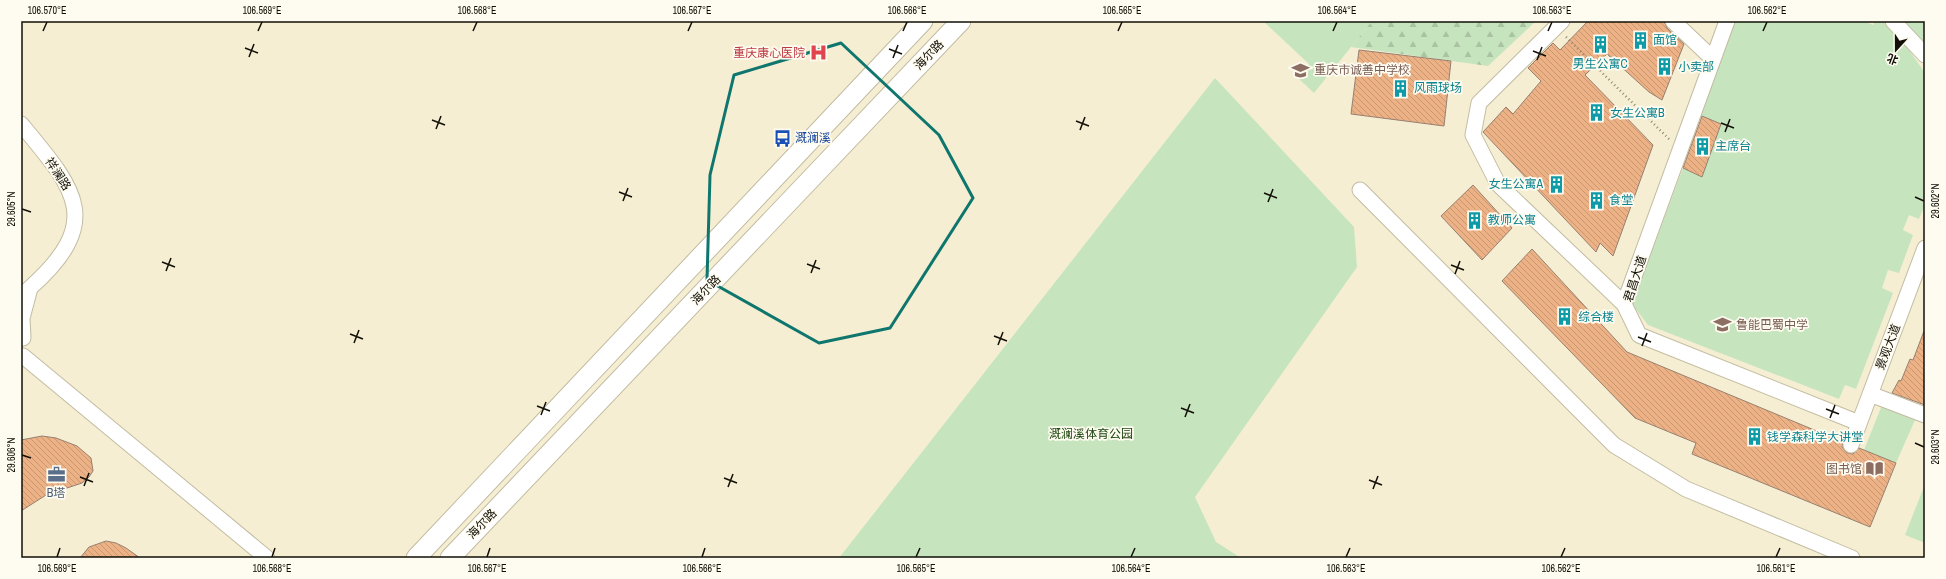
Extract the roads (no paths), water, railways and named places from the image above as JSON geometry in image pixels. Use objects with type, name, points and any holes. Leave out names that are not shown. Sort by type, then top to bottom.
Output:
[{"type":"main road","name":"海尔路","points":[[416,558],[923,21]]},
{"type":"main road","name":"海尔路","points":[[450,558],[961,21]]},
{"type":"street","points":[[1673,21],[1713,59]]},
{"type":"street","name":"君昌大道","points":[[1727,21],[1624,304],[1639,335],[1859,423]]},
{"type":"street","points":[[1893,21],[1925,56]]},
{"type":"street","points":[[1559,24],[1479,103],[1473,135],[1498,184],[1624,304]]},
{"type":"street","name":"祥澜路","points":[[21,124],[58,168],[71,194],[75,220],[72,235],[66,248],[53,265],[25,292],[22,318],[22,337],[26,347],[22,357]]},
{"type":"street","points":[[1360,190],[1614,445],[1686,489],[1852,558]]},
{"type":"street","name":"景观大道","points":[[1851,445],[1925,248]]},
{"type":"street","points":[[22,357],[267,558]]},
{"type":"street","points":[[1870,394],[1925,415]]},
{"type":"place","name":"面馆","points":[[1640,40]]},
{"type":"place","name":"男生公寓C","points":[[1600,45]]},
{"type":"place","name":"重庆康心医院","points":[[818,53]]},
{"type":"place","name":"小卖部","points":[[1665,67]]},
{"type":"place","name":"重庆市诚善中学校","points":[[1301,70]]},
{"type":"place","name":"风雨球场","points":[[1401,88]]},
{"type":"place","name":"女生公寓B","points":[[1597,113]]},
{"type":"place","name":"溉澜溪","points":[[782,138]]},
{"type":"place","name":"主席台","points":[[1702,146]]},
{"type":"place","name":"女生公寓A","points":[[1556,184]]},
{"type":"place","name":"食堂","points":[[1596,200]]},
{"type":"place","name":"教师公寓","points":[[1475,220]]},
{"type":"place","name":"综合楼","points":[[1565,317]]},
{"type":"place","name":"鲁能巴蜀中学","points":[[1723,325]]},
{"type":"place","name":"钱学森科学大讲堂","points":[[1754,437]]},
{"type":"place","name":"图书馆","points":[[1875,469]]},
{"type":"place","name":"B塔","points":[[56,474]]},
{"type":"park label","name":"溉澜溪体育公园","points":[[1091,434]]}]
